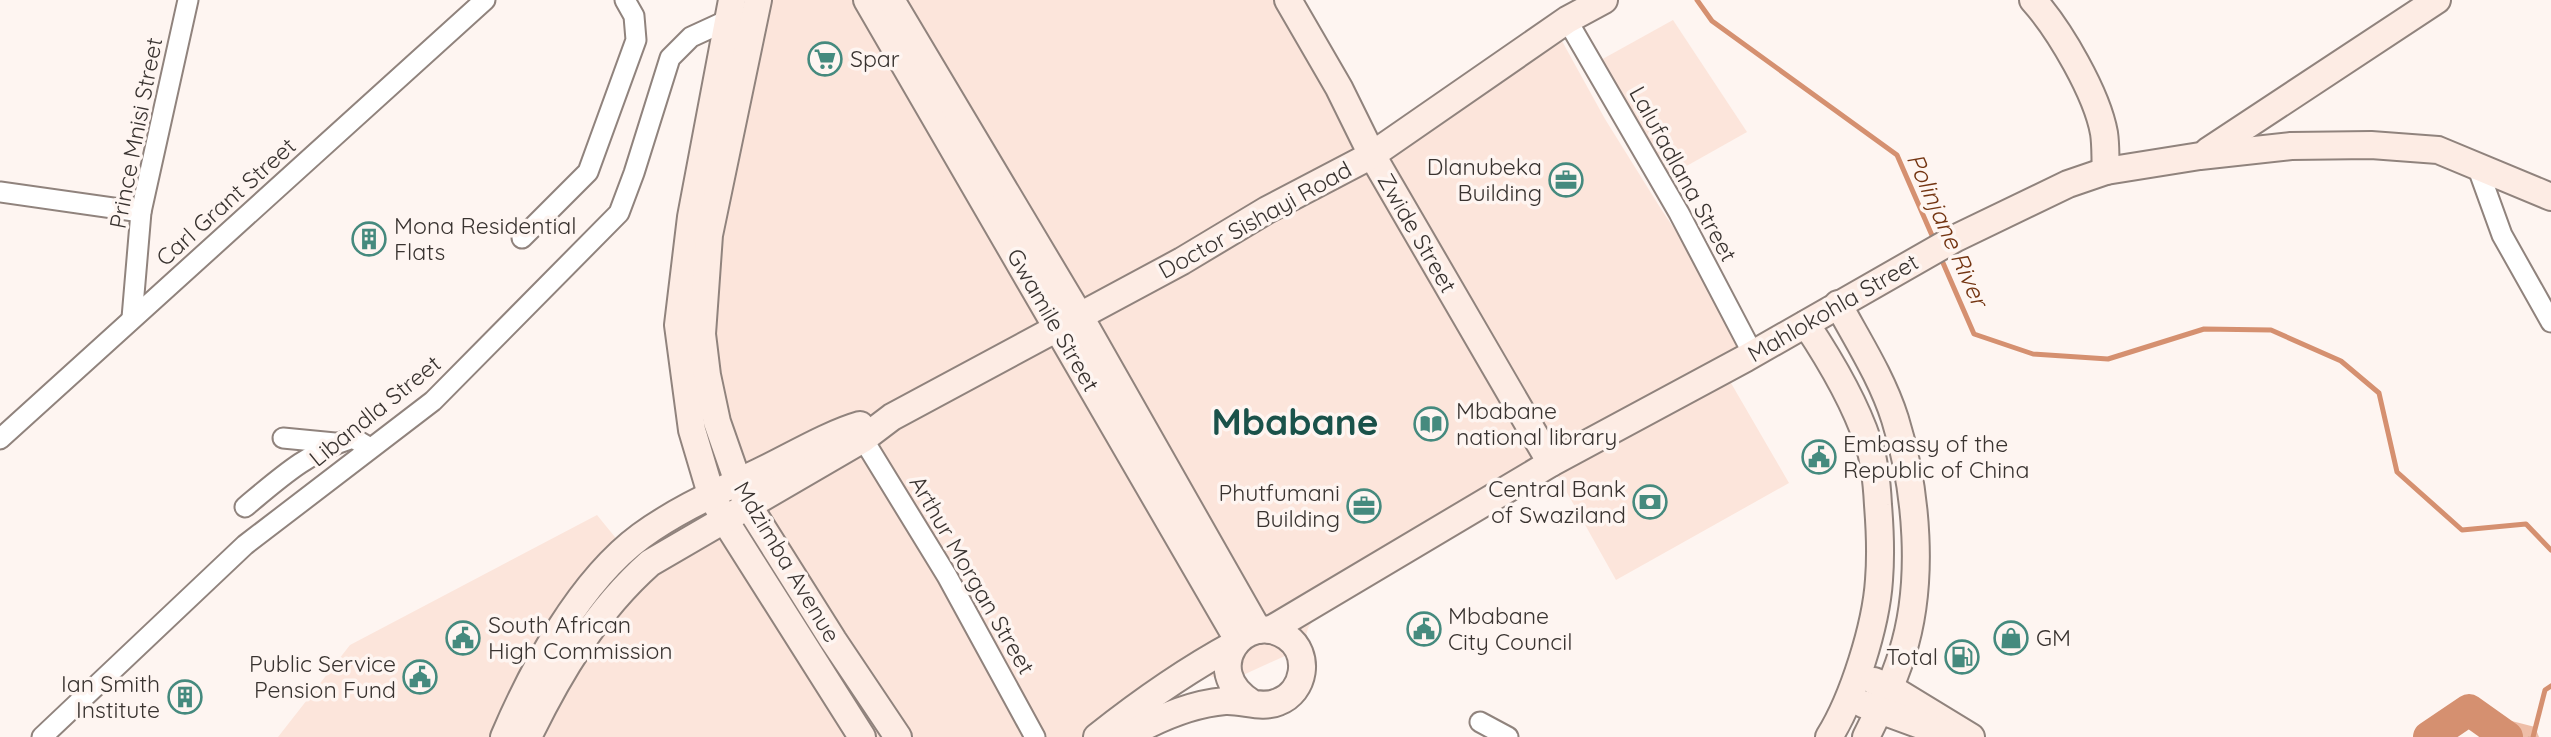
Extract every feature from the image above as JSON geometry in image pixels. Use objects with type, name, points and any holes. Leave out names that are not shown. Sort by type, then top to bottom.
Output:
[{"type":"main road","name":"Mdzimba Avenue","points":[[758,0],[709,235],[702,334],[707,375],[717,422],[743,494],[833,640],[898,737]]},
{"type":"main road","name":"Gwamile Street","points":[[867,0],[1068,321]]},
{"type":"main road","name":"Gwamile Street","points":[[891,0],[1068,321],[1250,636]]},
{"type":"main road","name":"Zwide Street","points":[[1288,0],[1339,88],[1372,155],[1551,463]]},
{"type":"main road","name":"Doctor Sishayi Road","points":[[504,737],[539,662],[579,602],[605,568],[641,536],[711,494],[743,494],[780,489],[863,439],[892,417],[1372,155],[1567,20],[1604,0]]},
{"type":"main road","points":[[2033,0],[2050,19],[2085,82],[2104,133],[2106,172]]},
{"type":"main road","points":[[2200,156],[2238,134],[2437,0]]},
{"type":"main road","name":"Mdzimba Avenue","points":[[730,10],[691,218],[678,325],[692,430],[711,494],[724,519],[862,737]]},
{"type":"main road","points":[[2291,146],[2291,109],[2301,90]]},
{"type":"main road","name":"Mahlokohla Street","points":[[1097,737],[1153,693],[1195,666],[1352,581],[1551,463],[1753,354],[1956,238],[2068,184],[2106,172],[2200,156],[2291,146],[2371,145],[2438,150],[2551,197]]},
{"type":"main road","points":[[1839,304],[1875,372],[1895,418],[1912,487],[1916,560],[1910,619],[1902,654],[1866,737]]},
{"type":"main road","points":[[1806,324],[1848,396],[1869,443],[1877,487],[1881,540],[1879,583],[1868,635],[1840,720],[1829,737]]},
{"type":"main road","name":"Doctor Sishayi Road","points":[[528,737],[550,691],[585,636],[631,580],[650,563],[724,519],[743,494],[856,426],[892,417]]},
{"type":"main road","name":"Mahlokohla Street","points":[[1302,664],[1308,628],[1316,616],[1352,581]]},
{"type":"main road","points":[[1125,737],[1169,713],[1227,701],[1264,705],[1277,703],[1288,697],[1297,688],[1302,664],[1298,650],[1291,640],[1250,636],[1229,656],[1227,669],[1230,681],[1238,695],[1252,703]]},
{"type":"main road","points":[[1852,686],[1971,737]]},
{"type":"main road","points":[[1884,699],[1953,737]]},
{"type":"street","name":"Prince Mnisi Street","points":[[132,318],[141,212],[188,0]]},
{"type":"street","name":"Carl Grant Street","points":[[0,439],[485,0]]},
{"type":"street","points":[[522,238],[587,172],[636,40],[634,16],[625,0]]},
{"type":"street","name":"Libandla Street","points":[[42,737],[245,545],[433,401],[619,213],[635,173],[670,58],[691,37],[730,10]]},
{"type":"street","name":"Lalufadlana Street","points":[[1567,20],[1679,214],[1753,354]]},
{"type":"street","points":[[2477,166],[2502,235],[2551,322]]},
{"type":"street","points":[[0,192],[141,212]]},
{"type":"street","points":[[2531,289],[2551,297]]},
{"type":"street","points":[[283,438],[336,443]]},
{"type":"street","points":[[245,507],[302,460],[336,443],[353,438],[370,448]]},
{"type":"street","name":"Arthur Morgan Street","points":[[863,439],[947,576],[1035,737]]},
{"type":"street","points":[[1480,722],[1508,737]]},
{"type":"shaded area","points":[[732,0],[1288,0],[1373,155],[1557,32],[1605,119],[1719,295],[1746,358],[1724,371],[1789,483],[1616,580],[1551,464],[1316,616],[1298,650],[1230,681],[1201,674],[1098,737],[278,737],[350,645],[597,515],[619,542],[711,494],[692,430]]},
{"type":"shaded area","points":[[1673,20],[1747,132],[1667,177],[1599,61]]},
{"type":"green space","points":[[2469,710],[2535,727],[2539,737],[2479,737]]},
{"type":"waterway","name":"Polinjane River","points":[[1697,0],[1712,21],[1897,155],[1934,240]]},
{"type":"waterway","name":"Polinjane River","points":[[1940,256],[1974,334],[2033,354],[2108,359],[2204,329],[2271,330],[2341,361],[2379,393],[2397,472],[2462,530],[2526,524],[2551,550]]},
{"type":"waterway","name":"Polinjane River","points":[[2533,737],[2545,690],[2551,686]]},
{"type":"waterway","points":[[2429,737],[2469,710],[2507,737]]},
{"type":"place","name":"Spar","points":[[825,59]]},
{"type":"place","name":"Dlanubeka Building","points":[[1566,180]]},
{"type":"place","name":"Mona Residential Flats","points":[[369,239]]},
{"type":"place","name":"Mbabane national library","points":[[1431,424]]},
{"type":"place","name":"Embassy of the Republic of China","points":[[1819,457]]},
{"type":"place","name":"Central Bank of Swaziland","points":[[1650,502]]},
{"type":"place","name":"Phutfumani Building","points":[[1364,506]]},
{"type":"place","name":"Mbabane City Council","points":[[1424,629]]},
{"type":"place","name":"South African High Commission","points":[[463,638]]},
{"type":"place","name":"GM","points":[[2011,638]]},
{"type":"place","name":"Total","points":[[1962,657]]},
{"type":"place","name":"Public Service Pension Fund","points":[[420,677]]},
{"type":"place","name":"Ian Smith Institute","points":[[185,697]]},
{"type":"district","name":"Mbabane","points":[[1295,422]]}]
